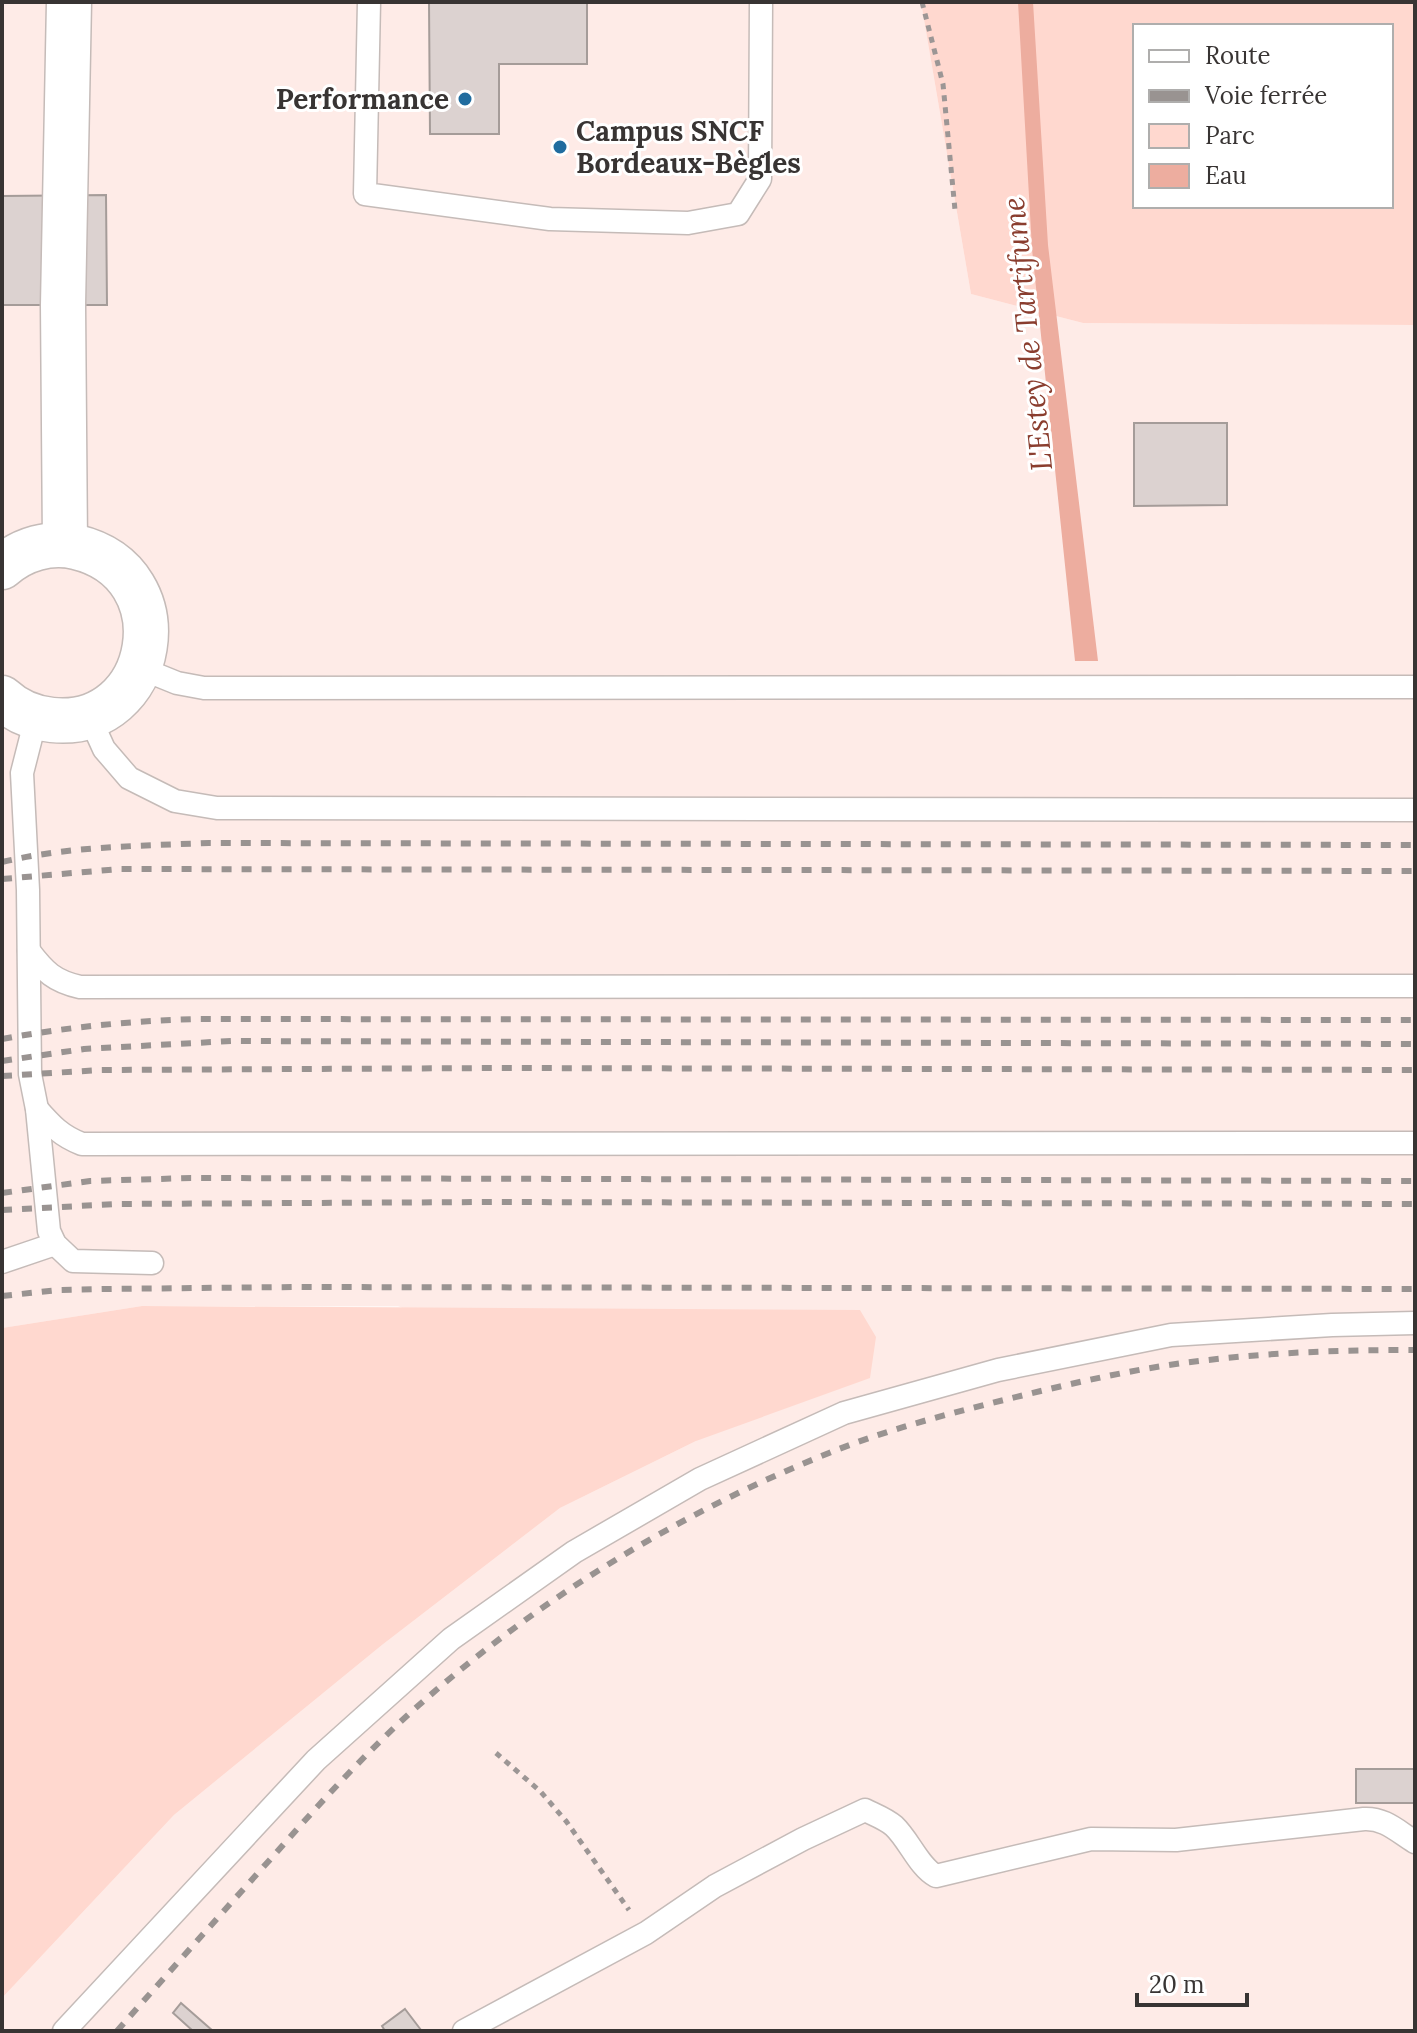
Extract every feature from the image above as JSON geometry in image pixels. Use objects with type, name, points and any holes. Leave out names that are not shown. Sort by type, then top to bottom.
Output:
[{"type":"street","points":[[65,545],[63,305],[69,2]]},
{"type":"street","points":[[2,567],[36,547],[65,545],[92,551],[116,566],[134,587],[144,613],[147,641],[140,668],[127,689],[110,705],[89,716],[63,721],[19,708]]},
{"type":"lane","points":[[369,2],[365,194],[550,219],[688,223],[738,214],[760,179],[761,2]]},
{"type":"lane","points":[[140,668],[177,683],[204,688],[1415,687]]},
{"type":"lane","points":[[19,708],[29,951],[30,1074],[37,1109],[47,1223],[55,1244],[73,1261],[152,1263]]},
{"type":"lane","points":[[89,716],[104,749],[129,778],[175,801],[217,808],[1415,810]]},
{"type":"lane","points":[[29,951],[43,969],[61,982],[80,987],[1415,986]]},
{"type":"lane","points":[[37,1109],[52,1127],[82,1144],[1415,1143]]},
{"type":"lane","points":[[2,1262],[55,1244]]},
{"type":"lane","points":[[64,2031],[316,1760],[451,1639],[574,1552],[700,1479],[844,1413],[998,1370],[1171,1335],[1415,1323]]},
{"type":"lane","points":[[464,2031],[646,1933],[715,1886],[865,1810],[896,1827],[928,1872],[936,1876],[1091,1839],[1176,1840],[1364,1819],[1388,1823],[1415,1842]]},
{"type":"path","points":[[922,2],[943,84],[955,210]]},
{"type":"path","points":[[496,1753],[540,1791],[566,1821],[646,1933]]},
{"type":"shaded area","points":[[2,2],[921,2],[971,294],[1083,323],[1415,325],[1415,2031],[2,2031],[2,1998],[174,1815],[382,1645],[560,1508],[696,1441],[398,1306],[142,1306],[2,1328]]},
{"type":"green space","points":[[921,2],[1415,2],[1415,325],[1083,323],[971,294]]},
{"type":"green space","points":[[142,1306],[860,1310],[876,1337],[870,1378],[696,1441],[560,1508],[382,1645],[174,1815],[2,1998],[2,1328]]},
{"type":"water","points":[[1018,2],[1033,2],[1048,245],[1098,661],[1075,661],[1032,249]]},
{"type":"building","name":"Performance","points":[[429,2],[587,2],[587,64],[499,64],[499,134],[430,134]]},
{"type":"building","points":[[106,195],[107,305],[2,305],[2,196]]},
{"type":"building","points":[[1134,423],[1227,423],[1227,505],[1134,506]]},
{"type":"building","points":[[1356,1769],[1415,1769],[1415,1803],[1356,1803]]},
{"type":"building","points":[[181,2003],[213,2031],[193,2031],[173,2013]]},
{"type":"building","points":[[405,2009],[421,2030],[385,2031],[382,2026]]},
{"type":"railway","points":[[2,862],[79,850],[209,843],[1415,845]]},
{"type":"railway","points":[[2,879],[120,869],[1415,871]]},
{"type":"railway","points":[[2,1039],[99,1025],[197,1019],[1415,1020]]},
{"type":"railway","points":[[2,1061],[84,1049],[231,1041],[1415,1044]]},
{"type":"railway","points":[[2,1076],[101,1070],[499,1068],[1415,1070]]},
{"type":"railway","points":[[2,1193],[90,1181],[191,1178],[1415,1181]]},
{"type":"railway","points":[[2,1210],[118,1204],[492,1202],[1415,1204]]},
{"type":"railway","points":[[2,1296],[58,1290],[294,1287],[1415,1289]]},
{"type":"railway","points":[[117,2031],[327,1796],[419,1705],[465,1666],[562,1594],[665,1531],[773,1477],[874,1436],[1085,1381],[1234,1357],[1415,1350]]},
{"type":"place","name":"Performance","points":[[465,99]]},
{"type":"place","name":"Campus SNCF Bordeaux-Bègles","points":[[560,147]]},
{"type":"water label","name":"L'Estey de Tartifume","points":[[1027,334]]}]
